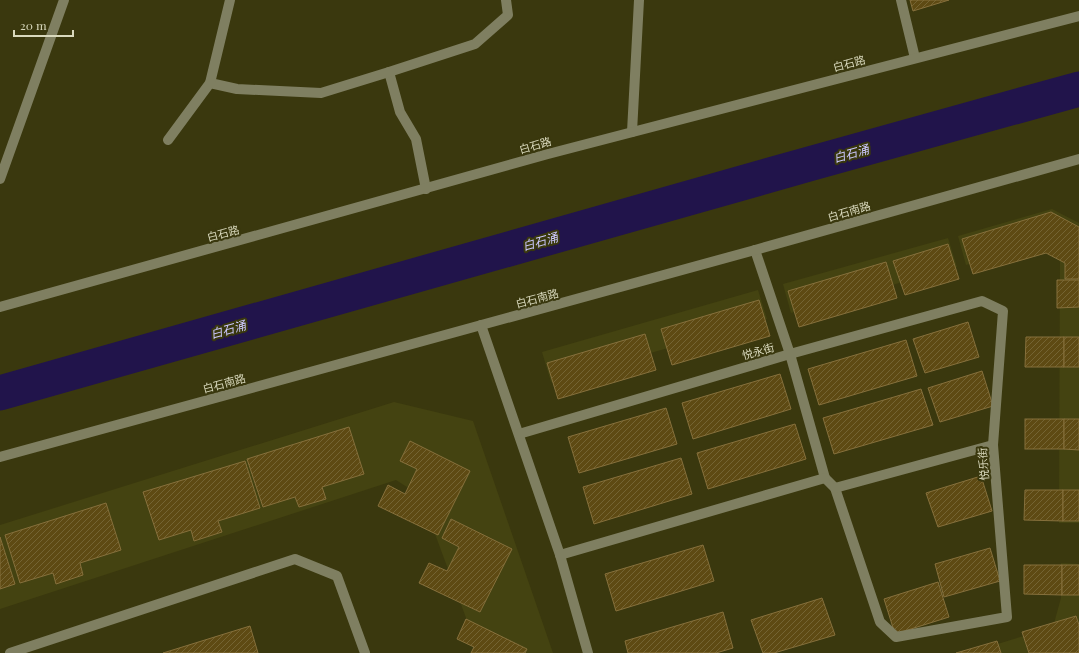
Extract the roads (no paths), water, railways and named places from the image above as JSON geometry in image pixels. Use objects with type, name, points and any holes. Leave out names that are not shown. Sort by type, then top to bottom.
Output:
[{"type":"street","points":[[0,179],[64,0]]},
{"type":"street","points":[[168,140],[210,83],[230,0]]},
{"type":"street","points":[[210,83],[237,89],[320,93],[475,44],[508,15],[506,0]]},
{"type":"street","points":[[632,132],[639,0]]},
{"type":"street","points":[[901,0],[915,58]]},
{"type":"street","name":"白石路","points":[[0,306],[541,156],[1079,16]]},
{"type":"street","points":[[389,72],[400,112],[416,139],[426,189]]},
{"type":"street","name":"白石南路","points":[[0,457],[481,326],[1079,159]]},
{"type":"street","points":[[755,250],[790,354],[825,478],[834,488],[993,445]]},
{"type":"street","name":"悦永街","points":[[519,434],[790,354],[982,301],[1003,310]]},
{"type":"street","name":"悦乐街","points":[[834,488],[880,622],[896,638],[1007,617],[993,445],[1003,310]]},
{"type":"street","points":[[481,326],[560,555],[588,653]]},
{"type":"street","points":[[560,555],[825,478]]},
{"type":"street","points":[[10,653],[295,559],[337,576],[365,653]]},
{"type":"waterway","name":"白石涌","points":[[0,393],[1079,89]]}]
